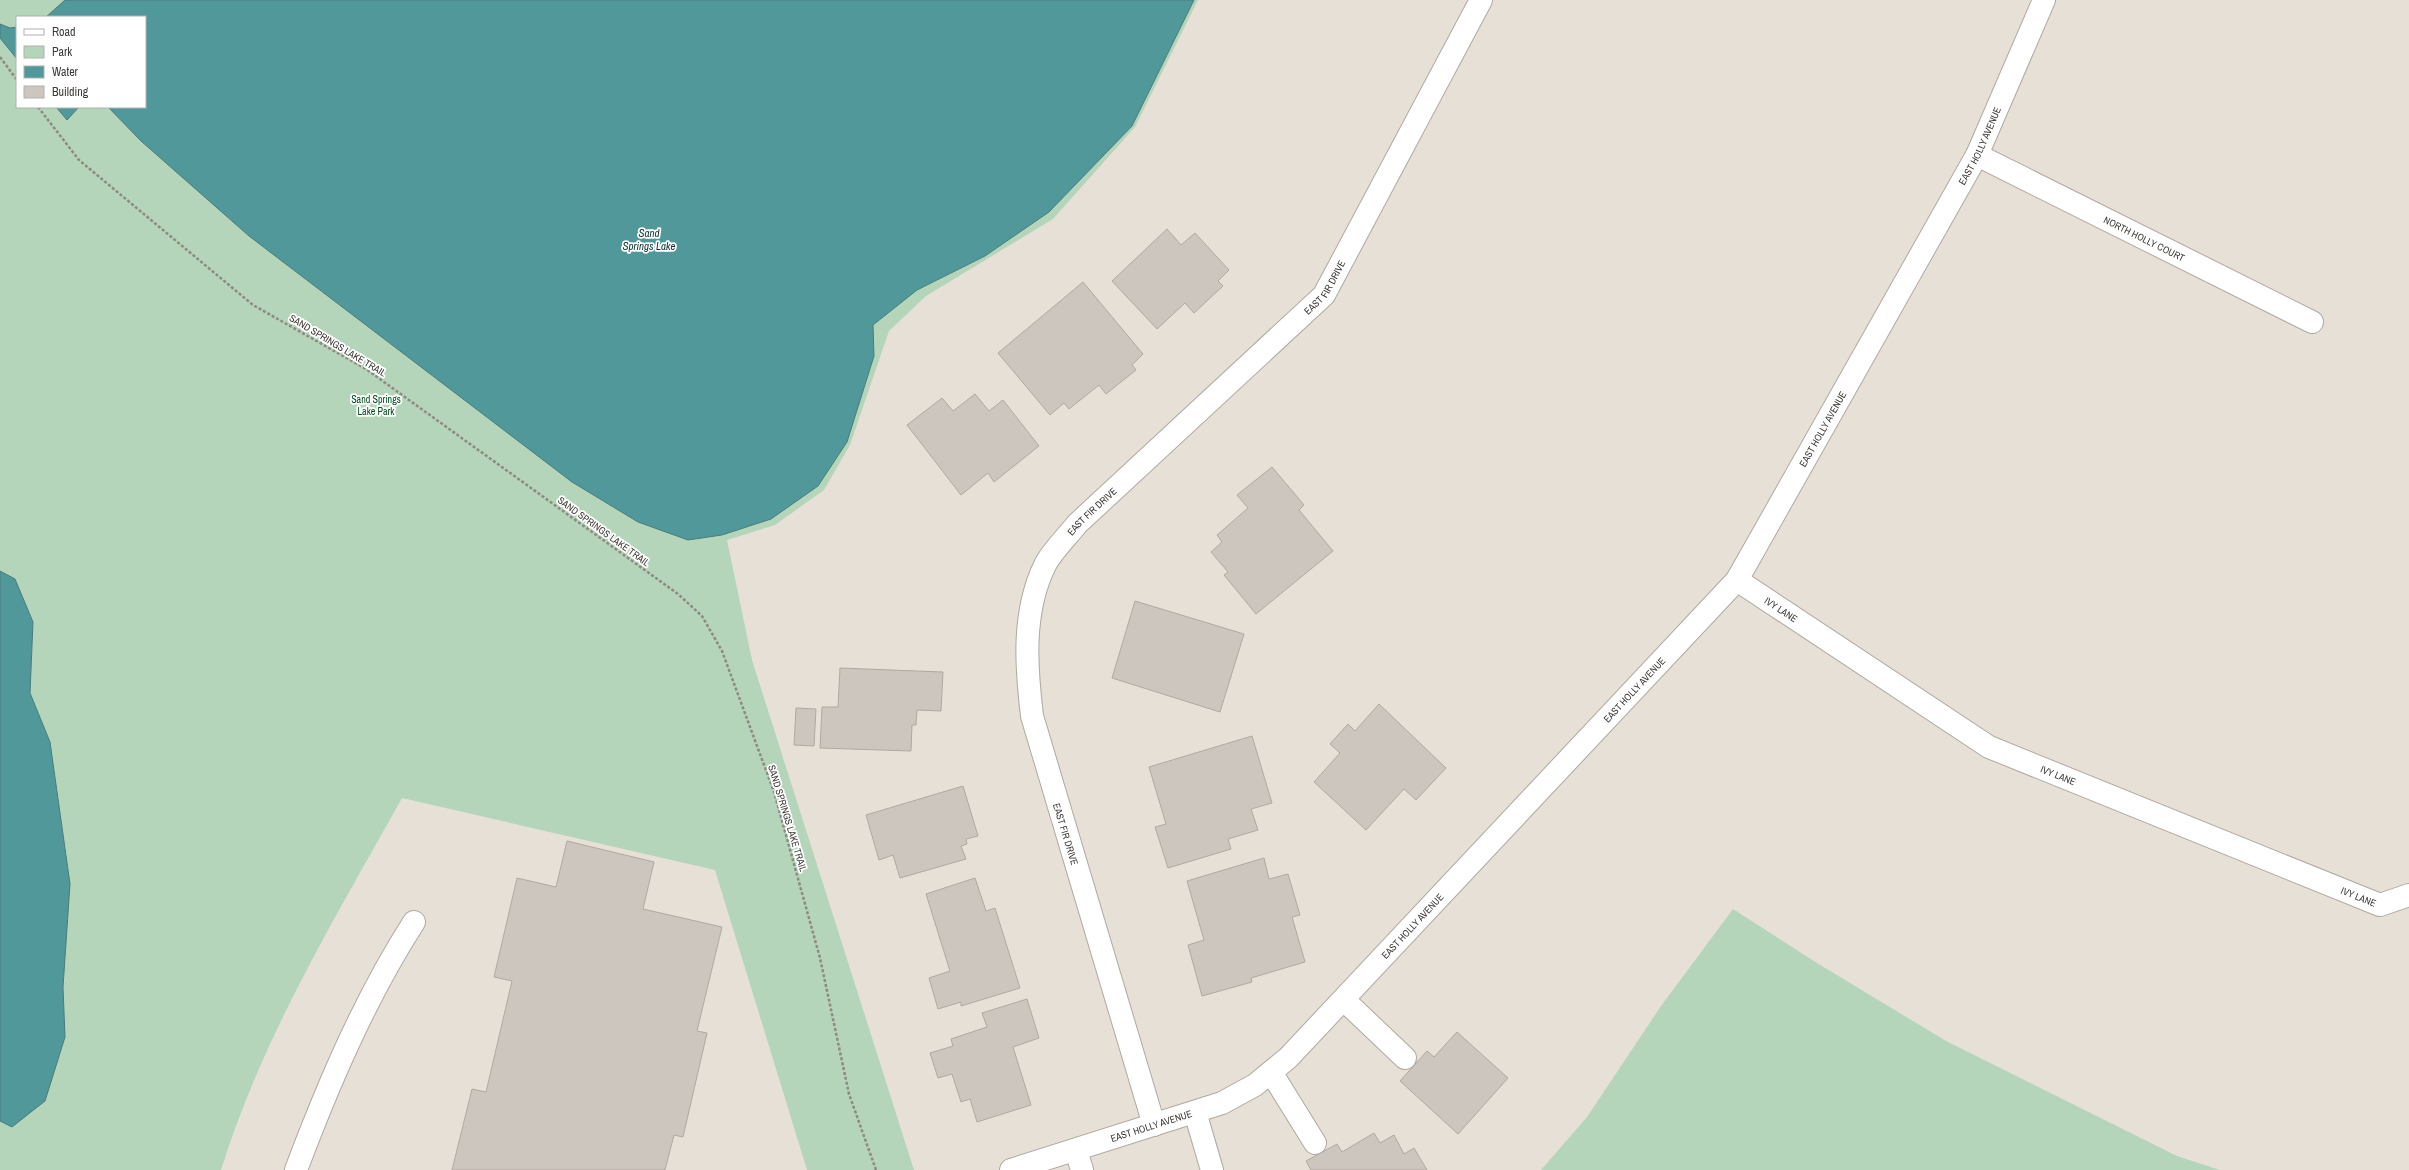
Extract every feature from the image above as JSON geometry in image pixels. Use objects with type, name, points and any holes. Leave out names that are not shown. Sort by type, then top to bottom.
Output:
[{"type":"street","name":"EAST FIR DRIVE","points":[[1154,1125],[1032,716],[1026,669],[1030,608],[1045,564],[1077,524],[1324,295],[1481,0]]},
{"type":"street","name":"EAST HOLLY AVENUE","points":[[1011,1170],[1079,1160],[1154,1125],[1222,1103],[1255,1085],[1271,1072],[1288,1058],[1344,1000],[1737,580],[1977,155],[2044,0]]},
{"type":"street","name":"NORTH HOLLY COURT","points":[[1977,155],[2312,322]]},
{"type":"street","name":"IVY LANE","points":[[1737,580],[1989,747],[2380,904],[2409,895]]},
{"type":"street","points":[[296,1170],[326,1089],[397,948],[414,922]]},
{"type":"street","points":[[1344,1000],[1405,1058]]},
{"type":"street","points":[[1271,1072],[1315,1143]]},
{"type":"street","points":[[1195,1112],[1212,1170]]},
{"type":"path","points":[[0,57],[16,79]]},
{"type":"path","name":"SAND SPRINGS LAKE TRAIL","points":[[39,108],[79,160],[253,305],[366,369],[678,594],[702,616],[722,651],[774,792],[820,958],[849,1094],[876,1170]]},
{"type":"green space","name":"Sand Springs Lake Park","points":[[0,0],[1198,0],[1135,127],[1053,219],[926,296],[889,331],[850,445],[824,490],[775,525],[727,540],[752,660],[914,1170],[807,1170],[715,870],[402,798],[326,934],[279,1026],[257,1073],[221,1170],[0,1170]]},
{"type":"green space","points":[[1733,909],[1817,963],[1946,1041],[2177,1156],[2220,1170],[1541,1170],[1587,1117],[1661,1006]]},
{"type":"water","name":"Sand Springs Lake","points":[[65,0],[1194,0],[1132,126],[1049,212],[985,256],[917,290],[873,325],[874,356],[847,442],[818,486],[771,519],[722,535],[688,540],[638,522],[572,482],[249,236],[141,141],[109,108],[146,108],[146,16],[47,16]]},
{"type":"water","points":[[0,24],[10,28],[16,27],[16,58],[0,38]]},
{"type":"water","points":[[57,108],[78,108],[67,120]]},
{"type":"water","points":[[0,571],[15,579],[33,622],[30,693],[50,742],[70,884],[63,987],[65,1037],[45,1101],[12,1127],[0,1121]]},
{"type":"building","points":[[1167,229],[1181,245],[1195,233],[1229,270],[1218,281],[1223,286],[1194,313],[1185,303],[1157,329],[1112,281]]},
{"type":"building","points":[[1083,282],[1143,354],[1132,365],[1136,370],[1106,394],[1099,385],[1069,409],[1064,403],[1050,415],[998,353]]},
{"type":"building","points":[[975,394],[989,411],[1003,400],[1039,446],[994,482],[988,473],[961,495],[907,425],[942,398],[953,411]]},
{"type":"building","points":[[1272,467],[1304,505],[1299,510],[1333,551],[1256,614],[1224,575],[1228,572],[1211,552],[1222,542],[1217,535],[1248,508],[1237,495]]},
{"type":"building","points":[[1135,601],[1244,634],[1220,712],[1112,678]]},
{"type":"building","points":[[840,668],[943,672],[941,711],[917,710],[916,725],[912,725],[911,751],[820,748],[822,707],[838,707]]},
{"type":"building","points":[[1379,704],[1446,768],[1416,800],[1404,789],[1366,830],[1314,782],[1340,753],[1330,744],[1348,724],[1355,731]]},
{"type":"building","points":[[796,708],[816,709],[814,746],[794,745]]},
{"type":"building","points":[[1252,736],[1272,803],[1251,809],[1258,830],[1228,839],[1231,849],[1168,868],[1155,827],[1166,824],[1149,767]]},
{"type":"building","points":[[963,786],[978,836],[966,839],[967,844],[961,846],[966,859],[900,878],[893,855],[879,860],[866,815]]},
{"type":"building","points":[[567,841],[654,862],[643,909],[722,927],[697,1031],[707,1033],[683,1137],[674,1135],[665,1170],[452,1170],[472,1089],[486,1092],[512,981],[494,977],[517,878],[556,887]]},
{"type":"building","points":[[1264,858],[1269,879],[1288,874],[1300,915],[1292,917],[1305,962],[1251,978],[1252,982],[1202,996],[1188,945],[1204,940],[1187,881]]},
{"type":"building","points":[[975,878],[986,911],[995,908],[1020,988],[961,1006],[961,1002],[938,1009],[929,978],[950,971],[926,894]]},
{"type":"building","points":[[1027,999],[1039,1038],[1013,1047],[1031,1105],[977,1122],[970,1099],[961,1102],[952,1074],[938,1078],[930,1053],[953,1046],[951,1039],[987,1027],[982,1013]]},
{"type":"building","points":[[1457,1032],[1508,1078],[1458,1134],[1400,1081],[1427,1051],[1434,1057]]},
{"type":"building","points":[[1374,1133],[1380,1143],[1394,1135],[1404,1154],[1414,1148],[1427,1170],[1311,1170],[1306,1161],[1337,1144],[1342,1152]]}]
